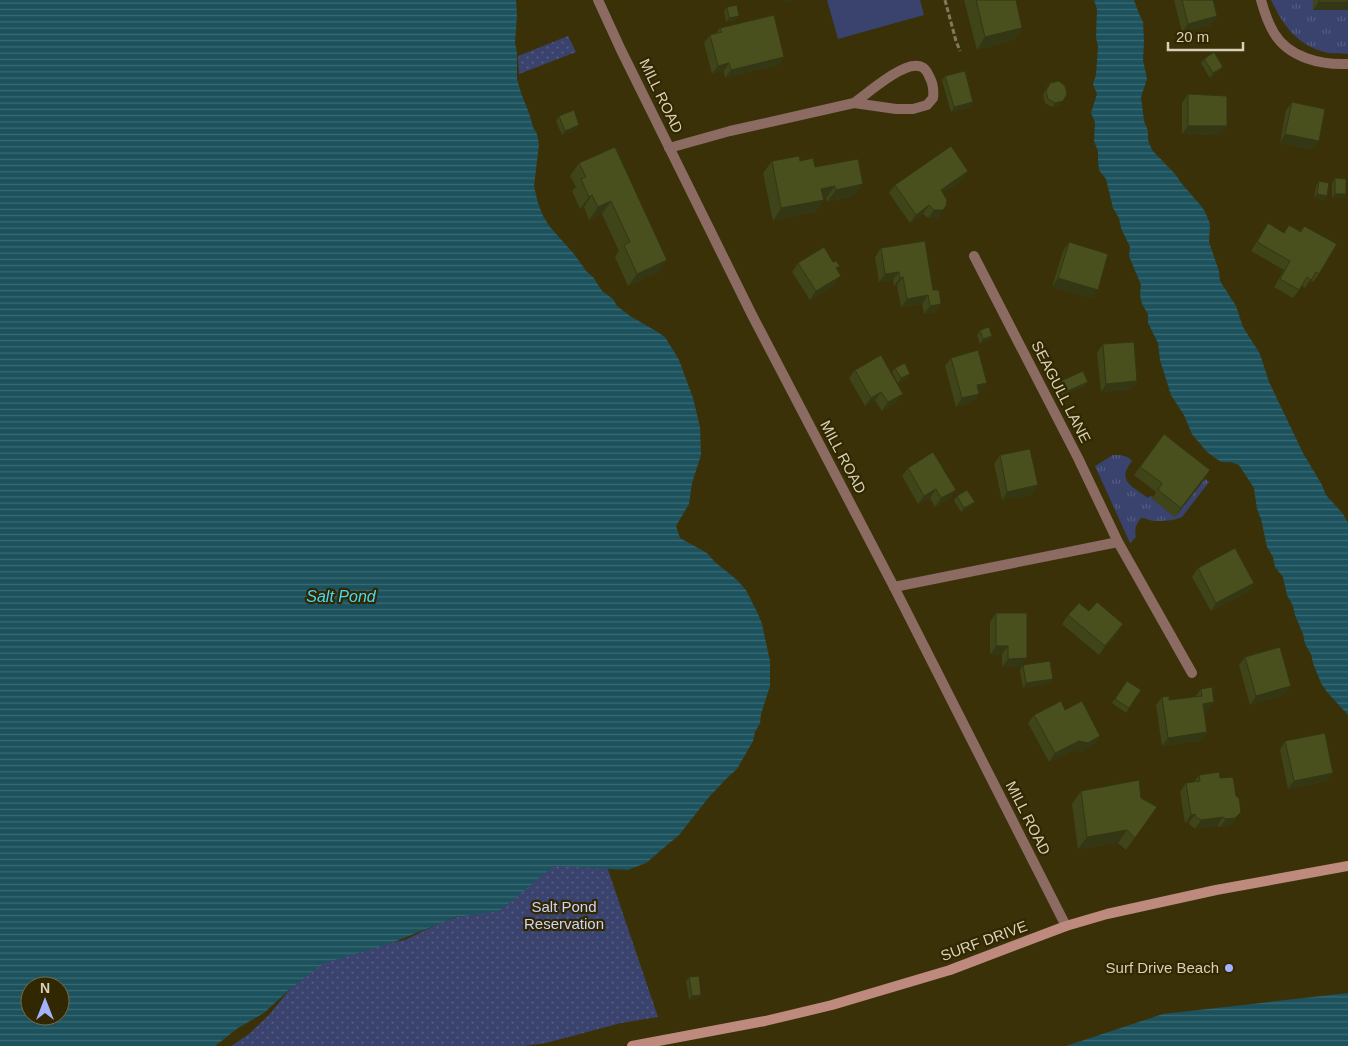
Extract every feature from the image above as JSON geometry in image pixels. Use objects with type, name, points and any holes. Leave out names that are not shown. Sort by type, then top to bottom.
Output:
[{"type":"main road","name":"SURF DRIVE","points":[[632,1046],[764,1021],[832,1005],[950,970],[1066,926],[1114,912],[1348,866]]},
{"type":"street","name":"MILL ROAD","points":[[598,0],[752,315],[894,588],[1066,926]]},
{"type":"street","points":[[1260,0],[1274,34],[1285,47],[1311,60],[1334,64],[1348,64]]},
{"type":"street","points":[[669,148],[730,131],[854,102],[897,72],[910,66],[919,66],[924,69],[933,85],[933,98],[927,105],[913,109],[896,109],[854,102]]},
{"type":"street","name":"SEAGULL LANE","points":[[974,256],[1078,458],[1118,542],[1192,673]]},
{"type":"street","points":[[894,588],[1118,542]]},
{"type":"path","points":[[946,0],[960,51]]},
{"type":"green space","points":[[827,0],[920,0],[924,15],[838,39]]},
{"type":"green space","points":[[1271,0],[1348,0],[1348,54],[1324,52],[1298,39],[1280,18]]},
{"type":"green space","points":[[568,36],[576,52],[519,74],[518,56]]},
{"type":"green space","points":[[1113,455],[1126,456],[1132,461],[1127,468],[1126,478],[1128,483],[1148,498],[1150,496],[1153,497],[1152,499],[1205,479],[1209,482],[1182,517],[1160,521],[1141,518],[1136,527],[1136,537],[1130,543],[1095,466]]},
{"type":"green space","name":"Salt Pond Reservation","points":[[601,849],[658,1017],[621,1023],[546,1043],[524,1046],[231,1046],[249,1034],[269,1015],[297,978],[313,966],[377,945],[405,940],[442,922],[474,910],[517,875]]},
{"type":"water","name":"Salt Pond","points":[[0,0],[516,0],[515,43],[517,79],[539,144],[534,186],[538,203],[550,227],[593,277],[602,291],[630,316],[665,337],[679,360],[693,398],[700,427],[701,455],[692,483],[689,504],[676,526],[680,538],[707,553],[737,580],[746,590],[758,614],[770,661],[770,686],[760,723],[753,741],[737,769],[709,797],[679,835],[646,863],[628,870],[554,866],[499,911],[456,917],[389,944],[324,963],[290,989],[264,1013],[238,1028],[215,1046],[0,1046]]},
{"type":"water","points":[[1094,0],[1134,0],[1143,22],[1143,60],[1147,79],[1141,97],[1144,121],[1152,150],[1176,175],[1206,214],[1210,224],[1209,242],[1219,271],[1220,281],[1236,306],[1243,327],[1260,354],[1269,382],[1303,453],[1326,495],[1343,514],[1348,523],[1348,715],[1321,683],[1311,654],[1305,644],[1293,606],[1287,595],[1283,577],[1275,567],[1273,557],[1267,547],[1257,509],[1254,488],[1239,465],[1221,462],[1207,452],[1192,434],[1184,415],[1171,395],[1160,360],[1158,343],[1148,323],[1148,314],[1142,304],[1140,295],[1141,285],[1129,256],[1130,247],[1121,228],[1119,218],[1113,208],[1106,179],[1099,170],[1098,151],[1094,141],[1095,122],[1091,113],[1097,94],[1093,84],[1096,75],[1098,47],[1096,37],[1097,9]]},
{"type":"water","points":[[1348,993],[1348,1046],[1066,1046],[1163,1014]]},
{"type":"building","points":[[976,0],[1016,0],[1022,28],[985,37]]},
{"type":"building","points":[[1182,0],[1213,0],[1217,16],[1188,24]]},
{"type":"building","points":[[1319,0],[1348,0],[1348,2],[1319,2]]},
{"type":"building","points":[[737,5],[739,16],[729,18],[727,7]]},
{"type":"building","points":[[774,15],[784,57],[731,70],[729,63],[718,66],[710,35],[722,32],[720,28]]},
{"type":"building","points":[[1214,52],[1223,67],[1213,73],[1204,59]]},
{"type":"building","points":[[965,71],[973,102],[954,107],[945,76]]},
{"type":"building","points":[[1059,81],[1065,86],[1067,94],[1063,101],[1055,103],[1048,99],[1046,91],[1050,83]]},
{"type":"building","points":[[1188,94],[1227,96],[1227,126],[1188,126]]},
{"type":"building","points":[[1292,102],[1325,109],[1319,141],[1285,134]]},
{"type":"building","points":[[574,110],[579,125],[565,131],[559,116]]},
{"type":"building","points":[[951,146],[968,171],[941,190],[947,200],[943,210],[934,210],[929,205],[916,215],[895,185]]},
{"type":"building","points":[[615,147],[667,260],[637,274],[624,245],[630,242],[611,201],[598,207],[592,195],[589,197],[581,179],[586,177],[579,163]]},
{"type":"building","points":[[799,156],[800,161],[813,158],[815,167],[858,159],[863,184],[836,190],[835,186],[821,189],[824,200],[781,208],[772,161]]},
{"type":"building","points":[[1335,178],[1346,179],[1346,194],[1335,194]]},
{"type":"building","points":[[1319,181],[1329,183],[1327,196],[1317,194]]},
{"type":"building","points":[[1268,223],[1284,233],[1289,225],[1301,232],[1304,226],[1337,244],[1319,274],[1316,272],[1311,280],[1307,277],[1299,290],[1280,279],[1290,261],[1257,242]]},
{"type":"building","points":[[925,241],[933,290],[939,290],[941,304],[930,306],[928,295],[907,299],[903,277],[900,278],[899,272],[885,274],[881,248]]},
{"type":"building","points":[[1069,242],[1108,254],[1098,290],[1058,278]]},
{"type":"building","points":[[824,247],[833,262],[836,261],[840,266],[836,268],[841,276],[816,291],[798,263]]},
{"type":"building","points":[[989,327],[992,336],[983,339],[980,330]]},
{"type":"building","points":[[1134,342],[1137,381],[1106,384],[1103,344]]},
{"type":"building","points":[[978,350],[987,383],[977,385],[979,394],[962,398],[951,358]]},
{"type":"building","points":[[881,355],[903,394],[888,402],[881,392],[871,398],[855,370]]},
{"type":"building","points":[[905,363],[910,374],[901,378],[895,368]]},
{"type":"building","points":[[1083,371],[1088,382],[1065,392],[1061,381]]},
{"type":"building","points":[[1164,434],[1210,470],[1181,508],[1158,490],[1162,483],[1140,467]]},
{"type":"building","points":[[1030,449],[1038,485],[1007,492],[1000,455]]},
{"type":"building","points":[[933,452],[956,490],[941,498],[936,489],[924,496],[908,468]]},
{"type":"building","points":[[967,490],[975,502],[964,508],[957,496]]},
{"type":"building","points":[[1235,548],[1254,583],[1216,603],[1198,568]]},
{"type":"building","points":[[1097,602],[1123,624],[1105,646],[1068,615],[1079,603],[1089,611]]},
{"type":"building","points":[[996,613],[1027,613],[1027,658],[1008,659],[1008,646],[996,646]]},
{"type":"building","points":[[1280,647],[1291,686],[1256,696],[1245,657]]},
{"type":"building","points":[[1050,661],[1053,679],[1026,683],[1023,665]]},
{"type":"building","points":[[1127,681],[1141,690],[1129,708],[1115,699]]},
{"type":"building","points":[[1212,687],[1214,702],[1203,704],[1207,732],[1168,738],[1162,697],[1169,696],[1169,700],[1202,696],[1201,689]]},
{"type":"building","points":[[1061,701],[1065,710],[1082,701],[1100,736],[1088,743],[1079,741],[1055,753],[1034,715]]},
{"type":"building","points":[[1325,733],[1333,773],[1294,781],[1285,741]]},
{"type":"building","points":[[1219,772],[1220,778],[1233,777],[1241,812],[1235,818],[1226,819],[1223,817],[1201,820],[1195,814],[1191,815],[1186,783],[1200,781],[1199,775]]},
{"type":"building","points":[[1139,780],[1141,798],[1157,807],[1135,838],[1127,830],[1087,837],[1081,791]]},
{"type":"building","points":[[699,976],[701,995],[692,996],[689,977]]},
{"type":"place","name":"Surf Drive Beach","points":[[1229,968]]}]
